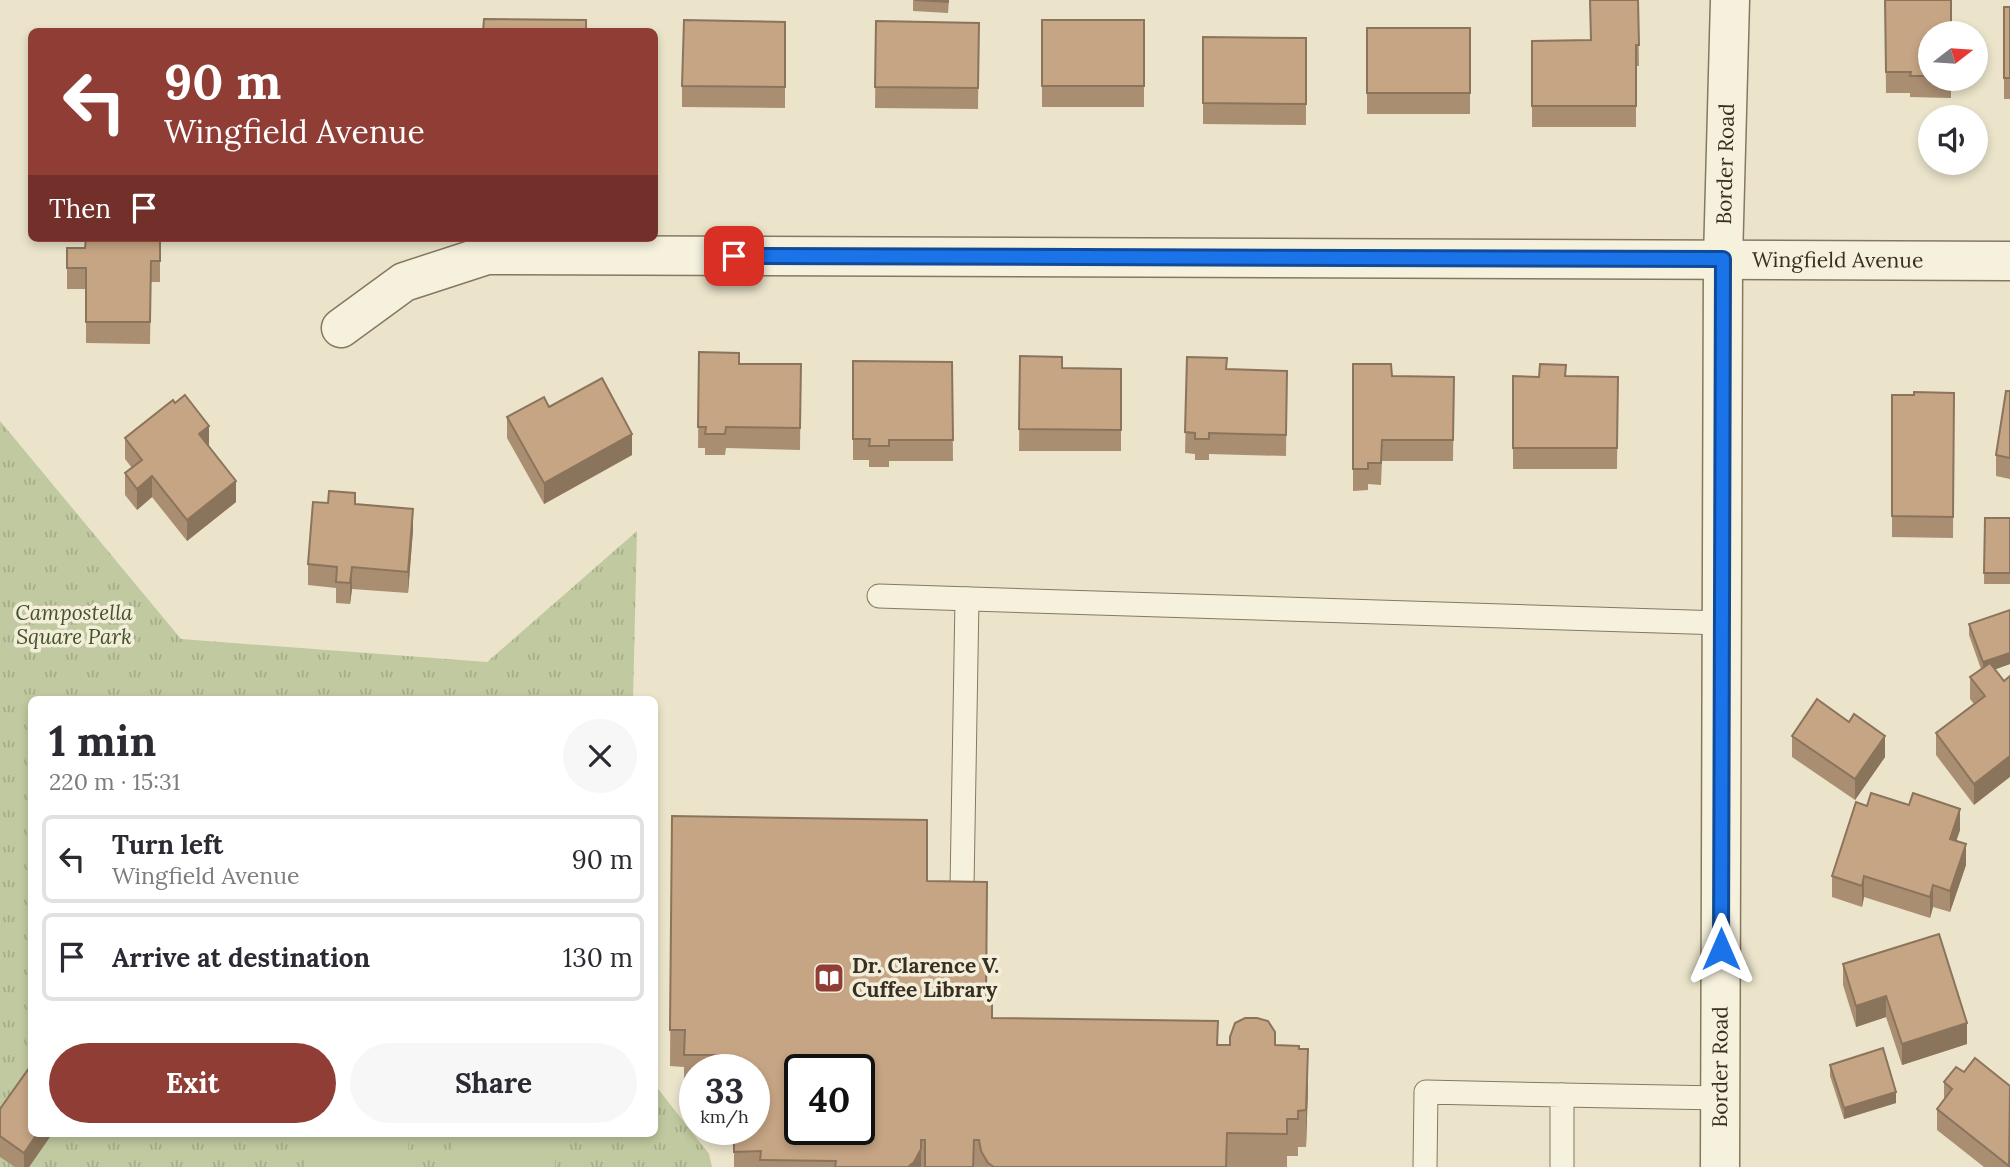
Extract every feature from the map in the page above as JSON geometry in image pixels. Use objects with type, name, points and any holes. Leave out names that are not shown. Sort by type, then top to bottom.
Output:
[{"type":"street","name":"Border Road","points":[[1720,1167],[1723,259],[1730,0]]},
{"type":"street","name":"Wingfield Avenue","points":[[341,328],[404,282],[487,256],[2010,261]]},
{"type":"lane","points":[[879,596],[1722,623]]},
{"type":"lane","points":[[962,887],[967,599]]},
{"type":"lane","points":[[1425,1167],[1426,1092],[1720,1098]]},
{"type":"lane","points":[[1562,1095],[1562,1167]]},
{"type":"green space","name":"Campostella Square Park","points":[[0,421],[181,639],[487,662],[637,531],[633,696],[28,696],[28,1137],[658,1137],[658,1089],[679,1116],[679,1145],[702,1145],[709,1154],[712,1167],[0,1167]]},
{"type":"green space","points":[[306,1137],[408,1137],[408,1167],[305,1167]]},
{"type":"green space","points":[[453,1137],[556,1137],[555,1167],[452,1167]]},
{"type":"building","points":[[915,0],[948,0],[948,2]]},
{"type":"building","points":[[1590,0],[1638,0],[1636,106],[1532,106],[1532,41],[1591,40]]},
{"type":"building","points":[[1885,0],[1951,0],[1951,21],[1918,21],[1918,76],[1910,76],[1911,72],[1886,72]]},
{"type":"building","points":[[2004,7],[2010,7],[2010,78],[2004,78]]},
{"type":"building","points":[[484,19],[586,20],[586,28],[483,28]]},
{"type":"building","points":[[684,20],[785,22],[785,87],[682,86]]},
{"type":"building","points":[[1042,20],[1144,20],[1144,86],[1042,86]]},
{"type":"building","points":[[876,21],[979,23],[978,88],[875,87]]},
{"type":"building","points":[[1367,28],[1470,28],[1470,93],[1367,93]]},
{"type":"building","points":[[1203,37],[1306,38],[1306,104],[1203,103]]},
{"type":"building","points":[[86,242],[160,242],[160,261],[151,261],[150,322],[86,322],[86,268],[67,268],[67,248],[85,248]]},
{"type":"building","points":[[699,352],[739,353],[739,364],[801,364],[800,428],[726,427],[725,434],[705,434],[706,427],[698,427]]},
{"type":"building","points":[[1020,356],[1062,357],[1062,368],[1121,369],[1121,430],[1019,429]]},
{"type":"building","points":[[1187,357],[1227,358],[1226,369],[1287,371],[1286,435],[1209,433],[1209,439],[1195,439],[1195,433],[1185,432]]},
{"type":"building","points":[[853,361],[952,362],[953,440],[889,440],[889,446],[869,446],[870,439],[853,439]]},
{"type":"building","points":[[1353,364],[1391,364],[1392,376],[1454,377],[1453,440],[1382,440],[1381,463],[1368,463],[1368,469],[1353,469]]},
{"type":"building","points":[[1540,364],[1566,365],[1565,376],[1618,377],[1617,448],[1513,448],[1513,376],[1539,377]]},
{"type":"building","points":[[602,378],[632,434],[544,483],[507,417],[544,397],[549,407]]},
{"type":"building","points":[[2006,391],[2010,391],[2010,458],[1996,455]]},
{"type":"building","points":[[1914,392],[1954,393],[1953,517],[1892,516],[1892,395],[1914,395]]},
{"type":"building","points":[[185,395],[209,426],[199,434],[236,481],[187,520],[152,476],[137,489],[125,473],[142,460],[125,438],[173,400],[175,403]]},
{"type":"building","points":[[329,491],[355,493],[355,504],[413,509],[408,572],[352,567],[350,583],[336,582],[337,567],[308,564],[313,502],[328,503]]},
{"type":"building","points":[[1985,518],[2010,518],[2010,573],[1984,573]]},
{"type":"building","points":[[2010,610],[2010,653],[1983,662],[1969,624]]},
{"type":"building","points":[[1990,663],[2004,681],[2010,676],[2010,756],[1974,784],[1936,733],[1985,696],[1970,677]]},
{"type":"building","points":[[1817,699],[1849,722],[1854,714],[1885,736],[1855,779],[1792,736]]},
{"type":"building","points":[[1871,793],[1909,805],[1913,793],[1960,809],[1950,839],[1966,844],[1950,891],[1933,885],[1930,897],[1864,876],[1862,886],[1832,876],[1856,802],[1867,806]]},
{"type":"building","name":"Dr. Clarence V. Cuffee Library","points":[[672,816],[927,820],[927,881],[987,882],[986,1002],[992,1002],[992,1018],[1218,1021],[1217,1045],[1230,1045],[1235,1023],[1245,1018],[1268,1021],[1275,1032],[1275,1045],[1308,1049],[1306,1110],[1298,1111],[1298,1119],[1287,1119],[1287,1134],[1227,1133],[1226,1167],[994,1167],[988,1163],[981,1151],[979,1140],[974,1140],[973,1167],[925,1167],[925,1140],[921,1140],[921,1149],[908,1167],[835,1167],[836,1161],[760,1160],[761,1151],[734,1152],[734,1145],[770,1145],[770,1054],[684,1054],[685,1030],[670,1030]]},
{"type":"building","points":[[1939,934],[1967,1023],[1902,1044],[1886,996],[1856,1006],[1843,964]]},
{"type":"building","points":[[1883,1048],[1896,1092],[1844,1108],[1830,1065]]},
{"type":"building","points":[[1975,1058],[2010,1086],[2009,1166],[1937,1109],[1952,1089],[1944,1082],[1956,1067],[1964,1072]]},
{"type":"building","points":[[28,1070],[28,1137],[35,1137],[24,1153],[0,1136],[0,1109]]},
{"type":"place","name":"Dr. Clarence V. Cuffee Library","points":[[829,978]]},
{"type":"route","points":[[734,256],[1723,259],[1721,949]]}]
